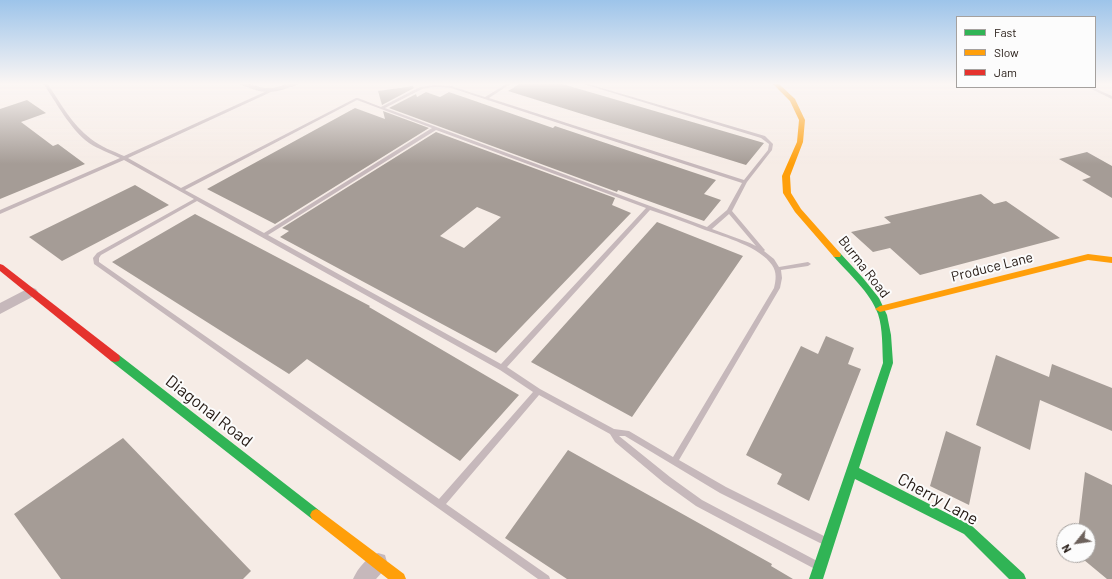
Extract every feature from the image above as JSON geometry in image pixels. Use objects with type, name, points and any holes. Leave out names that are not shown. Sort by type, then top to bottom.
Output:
[{"type":"street","name":"Burma Road","points":[[798,110],[802,120],[800,142],[786,176],[787,193],[798,210],[862,283],[880,309],[887,335],[888,363],[816,579]]},
{"type":"street","name":"Produce Lane","points":[[880,309],[1088,257],[1112,260]]},
{"type":"street","name":"Diagonal Road","points":[[0,267],[400,579]]},
{"type":"street","points":[[0,309],[31,292]]},
{"type":"street","name":"Cherry Lane","points":[[852,471],[968,530],[1019,579]]},
{"type":"street","points":[[363,579],[378,562]]},
{"type":"lane","points":[[65,110],[86,138],[502,368],[538,391],[613,432],[626,432],[723,490],[828,542]]},
{"type":"lane","points":[[0,212],[124,158],[229,110]]},
{"type":"lane","points":[[181,190],[336,110]]},
{"type":"lane","points":[[387,110],[748,244],[766,255]]},
{"type":"lane","points":[[523,110],[745,182]]},
{"type":"lane","points":[[671,110],[763,138],[771,144],[770,150],[745,182],[729,211],[708,229]]},
{"type":"lane","points":[[263,236],[436,128]]},
{"type":"lane","points":[[198,199],[99,254],[96,258],[96,263],[546,579]]},
{"type":"lane","points":[[502,368],[650,207]]},
{"type":"lane","points":[[675,460],[777,288],[779,275],[777,269],[729,211]]},
{"type":"lane","points":[[777,269],[808,264]]},
{"type":"lane","points":[[440,504],[538,391]]},
{"type":"lane","points":[[613,432],[618,440],[667,480],[699,503],[821,567]]},
{"type":"building","points":[[0,110],[42,110],[46,113],[21,122],[53,146],[58,144],[85,164],[0,199]]},
{"type":"building","points":[[351,110],[361,110],[385,119],[383,111],[429,128],[275,224],[207,189]]},
{"type":"building","points":[[394,110],[501,110],[553,128],[555,126],[716,180],[704,194],[721,200],[704,221],[618,190],[617,192]]},
{"type":"building","points":[[569,110],[651,110],[764,143],[746,165]]},
{"type":"building","points":[[436,132],[615,198],[612,205],[631,213],[496,353],[280,237],[289,231],[282,228]],"holes":[[[477,207],[501,217],[464,248],[440,236]]]},
{"type":"building","points":[[1087,152],[1112,166],[1112,198],[1082,180],[1091,177],[1059,159]]},
{"type":"building","points":[[135,185],[169,205],[62,261],[29,237]]},
{"type":"building","points":[[981,194],[994,204],[1006,201],[1060,238],[920,275],[890,248],[873,252],[851,232],[891,223],[884,217]]},
{"type":"building","points":[[195,214],[370,306],[369,307],[519,395],[460,461],[307,359],[289,374],[112,262]]},
{"type":"building","points":[[657,222],[743,256],[632,417],[531,362]]},
{"type":"building","points":[[826,336],[854,348],[848,364],[861,369],[809,501],[777,484],[782,474],[746,455],[801,346],[818,354]]},
{"type":"building","points":[[996,355],[1049,377],[1052,364],[1112,388],[1112,431],[1040,400],[1030,450],[976,425]]},
{"type":"building","points":[[946,431],[981,447],[969,505],[930,486]]},
{"type":"building","points":[[123,438],[251,571],[243,579],[61,579],[14,514]]},
{"type":"building","points":[[568,450],[772,564],[771,566],[793,579],[567,579],[505,538]]},
{"type":"building","points":[[1085,472],[1112,485],[1112,579],[1107,579],[1088,563],[1096,563],[1096,523],[1079,523]]},
{"type":"traffic: fast","points":[[816,579],[888,363],[886,328],[880,308],[866,287],[837,255]]},
{"type":"traffic: fast","points":[[115,358],[316,515]]},
{"type":"traffic: fast","points":[[852,471],[968,530],[1019,579]]},
{"type":"traffic: slow","points":[[798,110],[802,120],[800,142],[786,176],[787,193],[798,210],[837,255]]},
{"type":"traffic: slow","points":[[880,309],[1088,257],[1112,260]]},
{"type":"traffic: slow","points":[[316,515],[399,579]]},
{"type":"traffic: jam","points":[[0,267],[115,358]]}]
